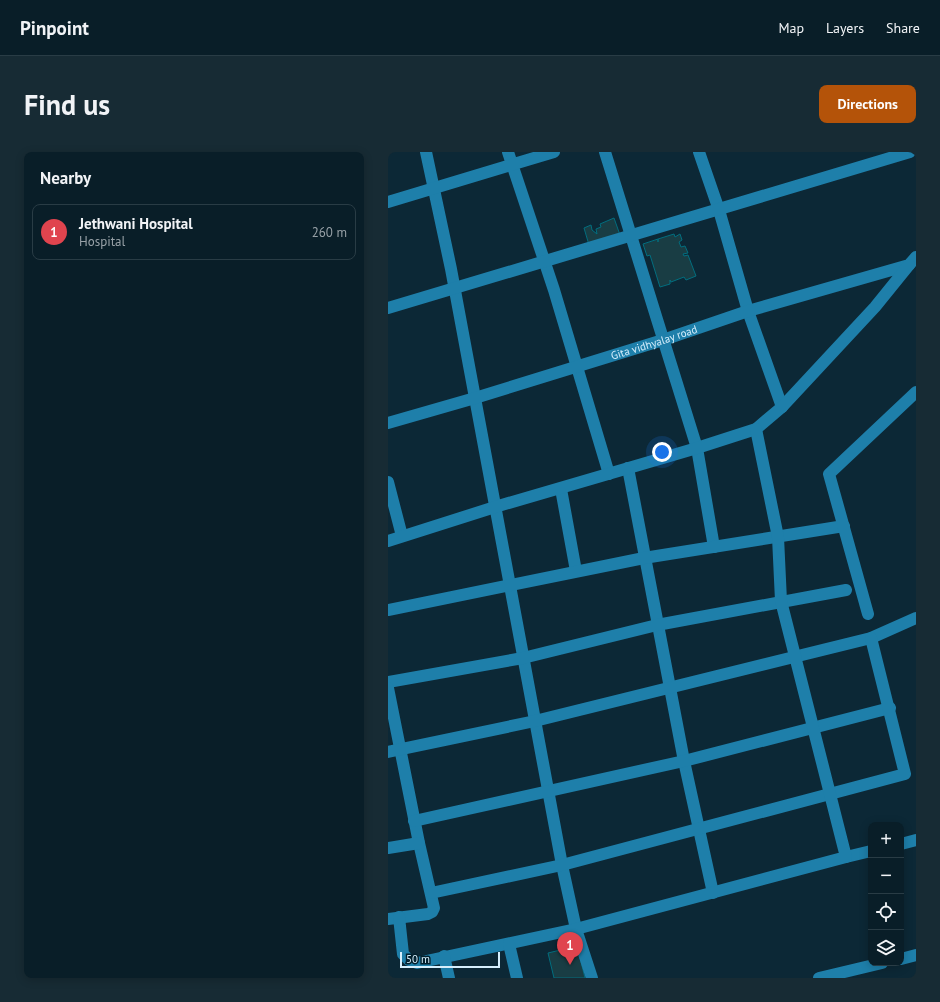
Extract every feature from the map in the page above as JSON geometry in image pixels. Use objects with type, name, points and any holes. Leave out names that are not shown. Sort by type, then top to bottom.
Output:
[{"type":"street","points":[[426,152],[435,188],[455,289],[562,865],[576,929],[592,978]]},
{"type":"street","points":[[508,152],[544,260],[609,474]]},
{"type":"street","points":[[388,202],[554,152]]},
{"type":"street","points":[[605,152],[697,448],[714,547]]},
{"type":"street","points":[[699,152],[719,210],[748,311],[782,407]]},
{"type":"street","points":[[388,308],[455,289],[544,260],[719,210],[875,157],[910,152]]},
{"type":"street","points":[[914,152],[916,156]]},
{"type":"street","points":[[388,540],[756,429],[782,407],[875,307],[913,261]]},
{"type":"street","name":"Gita vidhyalay road","points":[[388,423],[475,398],[663,340],[748,311],[913,261]]},
{"type":"street","points":[[868,614],[829,474],[916,392]]},
{"type":"street","points":[[756,429],[778,537],[781,601],[846,857]]},
{"type":"street","points":[[628,468],[684,761],[712,893]]},
{"type":"street","points":[[388,482],[402,536]]},
{"type":"street","points":[[561,488],[576,571]]},
{"type":"street","points":[[388,610],[509,584],[644,558],[844,526]]},
{"type":"street","points":[[388,682],[523,658],[658,625],[846,590]]},
{"type":"street","points":[[388,752],[535,721],[670,686],[871,638],[916,618]]},
{"type":"street","points":[[431,893],[562,865],[906,774],[871,638]]},
{"type":"street","points":[[388,688],[414,821],[434,908],[432,912],[394,918],[403,954],[409,960],[417,963],[576,929],[868,852]]},
{"type":"street","points":[[414,821],[684,761],[890,708]]},
{"type":"street","points":[[904,843],[916,840]]},
{"type":"street","points":[[388,848],[419,843]]},
{"type":"street","points":[[510,944],[517,978]]},
{"type":"street","points":[[904,957],[916,955]]},
{"type":"street","points":[[444,956],[449,978]]},
{"type":"street","points":[[819,978],[869,966]]},
{"type":"building","points":[[614,218],[620,235],[589,245],[584,228],[591,225],[592,230],[597,234],[596,229],[601,227],[600,224]]},
{"type":"building","points":[[674,234],[675,237],[680,234],[682,240],[679,242],[681,247],[685,246],[688,253],[683,254],[684,256],[688,255],[696,276],[686,280],[684,277],[671,282],[670,280],[670,284],[660,287],[650,255],[647,256],[643,244]]},
{"type":"building","points":[[577,946],[585,978],[554,978],[548,953]]},
{"type":"place","name":"Jethwani Hospital","points":[[570,965]]}]
